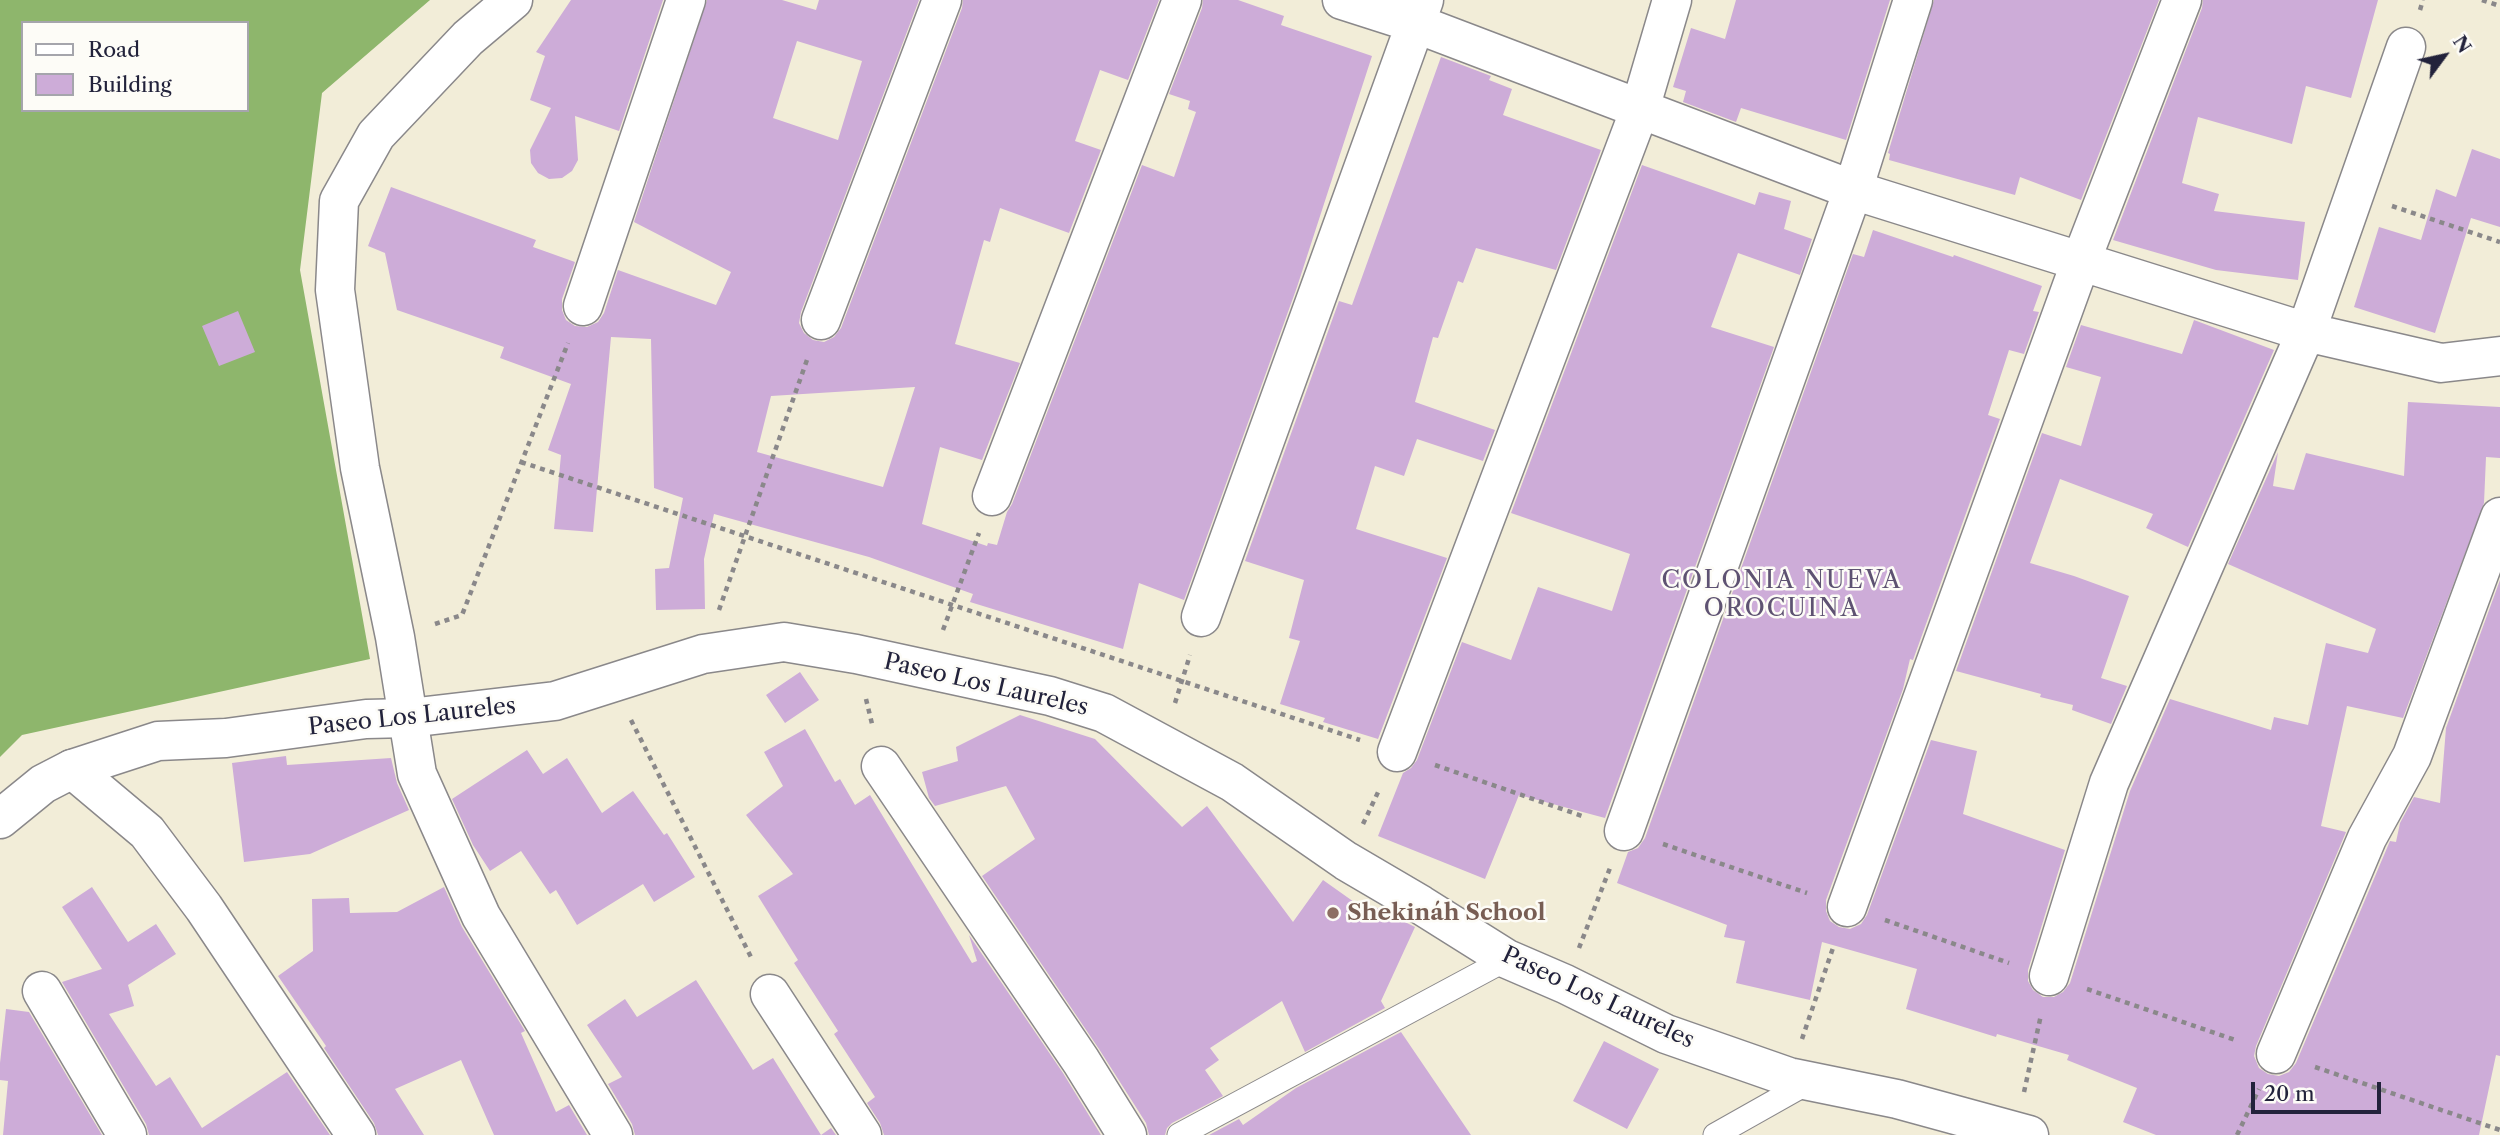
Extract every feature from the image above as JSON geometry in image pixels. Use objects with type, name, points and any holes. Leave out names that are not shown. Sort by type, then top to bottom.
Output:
[{"type":"street","points":[[513,0],[468,38],[376,135],[339,201],[335,290],[360,468],[395,637],[417,774],[481,916],[613,1135]]},
{"type":"street","points":[[583,306],[686,0]]},
{"type":"street","points":[[821,320],[942,0]]},
{"type":"street","points":[[992,496],[1182,0]]},
{"type":"street","points":[[1342,0],[1420,12],[1640,109],[1853,190],[2306,332],[2441,363],[2500,356]]},
{"type":"street","points":[[1397,752],[1640,109],[1672,0]]},
{"type":"street","points":[[1624,831],[1853,190],[1913,0]]},
{"type":"street","points":[[1847,907],[2081,261],[2182,0]]},
{"type":"street","points":[[1201,617],[1420,12]]},
{"type":"street","points":[[2049,976],[2109,783],[2306,332],[2406,47]]},
{"type":"street","points":[[2276,1054],[2367,838],[2412,756],[2500,517]]},
{"type":"street","name":"Paseo Los Laureles","points":[[0,819],[43,785],[72,769],[158,741],[226,738],[366,719],[409,718],[555,701],[613,685],[703,654],[784,642],[856,654],[1050,696],[1104,713],[1232,782],[1346,860],[1507,959],[1565,984],[1666,1034],[1799,1079],[1897,1099],[2019,1133]]},
{"type":"street","points":[[881,766],[1081,1061],[1127,1135]]},
{"type":"street","points":[[72,769],[147,832],[204,908],[356,1135]]},
{"type":"street","points":[[42,991],[127,1135]]},
{"type":"street","points":[[770,994],[862,1135]]},
{"type":"lane","points":[[1179,1135],[1507,959]]},
{"type":"lane","points":[[1715,1135],[1799,1079]]},
{"type":"path","points":[[2482,0],[2500,6]]},
{"type":"path","points":[[2355,194],[2500,242]]},
{"type":"path","points":[[395,637],[462,615],[583,306]]},
{"type":"path","points":[[703,654],[821,320]]},
{"type":"path","points":[[521,462],[1397,752],[2500,1130]]},
{"type":"path","points":[[929,670],[992,496]]},
{"type":"path","points":[[1163,745],[1201,617]]},
{"type":"path","points":[[856,654],[881,766]]},
{"type":"path","points":[[613,685],[770,994]]},
{"type":"path","points":[[1346,860],[1397,752]]},
{"type":"path","points":[[1565,984],[1624,831]]},
{"type":"path","points":[[1799,1079],[1847,907]]},
{"type":"path","points":[[2019,1133],[2049,976]]},
{"type":"path","points":[[2238,1135],[2276,1054]]},
{"type":"green space","points":[[0,0],[430,0],[322,93],[300,270],[370,659],[22,735],[0,757]]},
{"type":"building","points":[[571,0],[663,0],[619,131],[575,116],[578,160],[572,171],[562,178],[549,179],[538,173],[531,163],[530,150],[551,108],[530,100],[545,56],[536,52]]},
{"type":"building","points":[[707,0],[782,0],[816,10],[819,0],[919,0],[801,312],[799,323],[804,333],[813,340],[824,342],[834,337],[841,328],[963,0],[1159,0],[1128,80],[1100,70],[1075,141],[1101,150],[1069,233],[1000,208],[990,242],[984,240],[955,344],[1020,363],[982,460],[940,447],[922,524],[987,546],[988,543],[997,545],[1007,512],[1142,165],[1174,177],[1196,112],[1188,109],[1190,101],[1169,94],[1203,0],[1238,0],[1284,16],[1281,25],[1372,56],[1297,287],[1184,600],[1139,583],[1123,649],[970,602],[973,594],[869,557],[714,514],[704,559],[705,609],[656,610],[655,569],[669,568],[683,498],[654,488],[651,339],[611,337],[593,532],[554,529],[561,455],[548,450],[571,384],[500,358],[504,347],[397,310],[385,253],[368,246],[391,187],[536,240],[533,247],[575,262],[562,299],[562,310],[566,320],[575,326],[587,327],[598,322],[604,313],[618,270],[716,305],[731,272],[634,222]],"holes":[[[797,41],[862,61],[838,140],[773,118]],[[915,387],[883,487],[757,452],[771,396]]]},
{"type":"building","points":[[1736,0],[1890,0],[1846,140],[1741,108],[1736,122],[1683,102],[1686,91],[1673,87],[1691,28],[1725,39]]},
{"type":"building","points":[[1934,0],[2159,0],[2081,200],[2020,177],[2015,195],[1889,160],[1888,153]]},
{"type":"building","points":[[2203,0],[2378,0],[2351,98],[2306,86],[2292,144],[2198,117],[2182,183],[2219,194],[2214,211],[2305,222],[2298,280],[2216,270],[2113,240]]},
{"type":"building","points":[[1441,57],[1491,76],[1489,80],[1512,89],[1503,115],[1601,150],[1556,270],[1476,248],[1463,283],[1458,281],[1438,338],[1433,337],[1415,402],[1495,430],[1483,461],[1417,439],[1404,476],[1375,466],[1356,529],[1447,558],[1378,739],[1323,722],[1325,718],[1280,704],[1300,641],[1289,638],[1304,580],[1245,561],[1339,301],[1352,305]]},
{"type":"building","points":[[2472,149],[2500,159],[2500,227],[2471,218],[2435,333],[2354,307],[2379,227],[2421,240],[2436,189],[2456,197]]},
{"type":"building","points":[[1642,165],[1755,205],[1759,192],[1791,201],[1784,229],[1812,239],[1800,275],[1738,253],[1711,327],[1774,347],[1605,818],[1519,795],[1485,879],[1378,836],[1403,773],[1417,760],[1462,642],[1511,660],[1538,587],[1612,611],[1630,554],[1511,513]]},
{"type":"building","points":[[1873,230],[2042,286],[2033,311],[2039,312],[2024,354],[2009,350],[1988,415],[2000,419],[1913,660],[1910,659],[1903,689],[1826,900],[1826,911],[1830,921],[1839,927],[1850,929],[1861,924],[1867,915],[1931,740],[1977,751],[1963,814],[2065,850],[2028,970],[2028,981],[2033,990],[2043,997],[2054,997],[2063,992],[2070,983],[2130,791],[2170,699],[2271,730],[2274,717],[2308,725],[2326,643],[2368,653],[2376,629],[2228,564],[2278,452],[2273,486],[2294,490],[2306,453],[2404,476],[2408,402],[2500,407],[2500,458],[2486,457],[2484,503],[2403,718],[2347,706],[2321,826],[2346,832],[2254,1056],[2259,1068],[2268,1074],[2279,1076],[2289,1072],[2296,1063],[2390,841],[2396,842],[2400,823],[2414,797],[2440,803],[2446,728],[2500,580],[2500,1056],[2496,1055],[2479,1135],[2156,1135],[2123,1122],[2137,1088],[2067,1060],[2069,1055],[1997,1034],[1996,1037],[1906,1009],[1917,969],[1822,942],[1810,1000],[1736,983],[1745,941],[1724,937],[1727,925],[1617,883],[1628,852],[1638,848],[1645,838],[1853,254],[1864,257]]},
{"type":"building","points":[[238,311],[255,352],[219,366],[202,326]]},
{"type":"building","points":[[2194,320],[2274,350],[2188,547],[2146,528],[2153,514],[2060,479],[2030,563],[2129,596],[2101,678],[2127,686],[2111,724],[2072,710],[2073,705],[2040,697],[2041,694],[1956,671],[2042,433],[2081,446],[2101,377],[2066,367],[2081,325],[2182,354]]},
{"type":"building","points":[[800,672],[819,700],[785,723],[766,695]]},
{"type":"building","points":[[1020,715],[1095,739],[1182,827],[1207,806],[1293,922],[1323,880],[1371,914],[1375,907],[1415,927],[1381,1001],[1385,1008],[1305,1052],[1282,1001],[1210,1048],[1219,1060],[1205,1070],[1223,1096],[1172,1123],[1165,1135],[1149,1135],[1146,1123],[1099,1049],[982,876],[1035,839],[1006,786],[935,806],[929,798],[922,772],[958,761],[956,747]]},
{"type":"building","points":[[805,729],[835,782],[840,779],[855,805],[870,795],[972,963],[977,961],[969,935],[1063,1073],[1101,1135],[884,1135],[867,1103],[875,1097],[834,1034],[838,1031],[794,963],[798,960],[758,896],[793,874],[746,815],[783,786],[764,752]]},
{"type":"building","points":[[527,750],[543,774],[567,758],[602,813],[633,791],[664,835],[667,833],[695,877],[654,902],[643,884],[577,925],[556,890],[550,894],[521,851],[490,871],[473,845],[452,799]]},
{"type":"building","points":[[286,756],[287,765],[391,758],[397,783],[409,810],[310,854],[244,862],[232,763]]},
{"type":"building","points":[[92,887],[128,942],[156,924],[176,954],[128,985],[134,1006],[109,1014],[156,1086],[170,1077],[202,1128],[287,1072],[330,1135],[149,1135],[146,1124],[62,982],[102,969],[62,907]]},
{"type":"building","points":[[444,887],[462,927],[525,1031],[521,1033],[556,1112],[569,1105],[587,1135],[494,1135],[461,1060],[395,1089],[424,1135],[378,1135],[374,1123],[324,1048],[326,1046],[278,976],[313,951],[312,899],[349,898],[350,913],[397,912]]},
{"type":"building","points":[[696,980],[753,1070],[773,1058],[821,1135],[635,1135],[632,1124],[608,1084],[622,1077],[587,1025],[625,999],[637,1017]]},
{"type":"building","points":[[6,1009],[29,1012],[102,1135],[3,1135],[8,1081],[0,1080],[0,1063]]},
{"type":"building","points":[[1401,1032],[1471,1135],[1209,1135],[1239,1119],[1243,1125],[1296,1088]]},
{"type":"building","points":[[1604,1041],[1659,1069],[1627,1129],[1573,1101]]},
{"type":"building","points":[[831,1128],[836,1135],[821,1135]]},
{"type":"place","name":"Shekináh School","points":[[1333,913]]},
{"type":"district","name":"COLONIA NUEVA OROCUINA","points":[[1782,595]]}]
